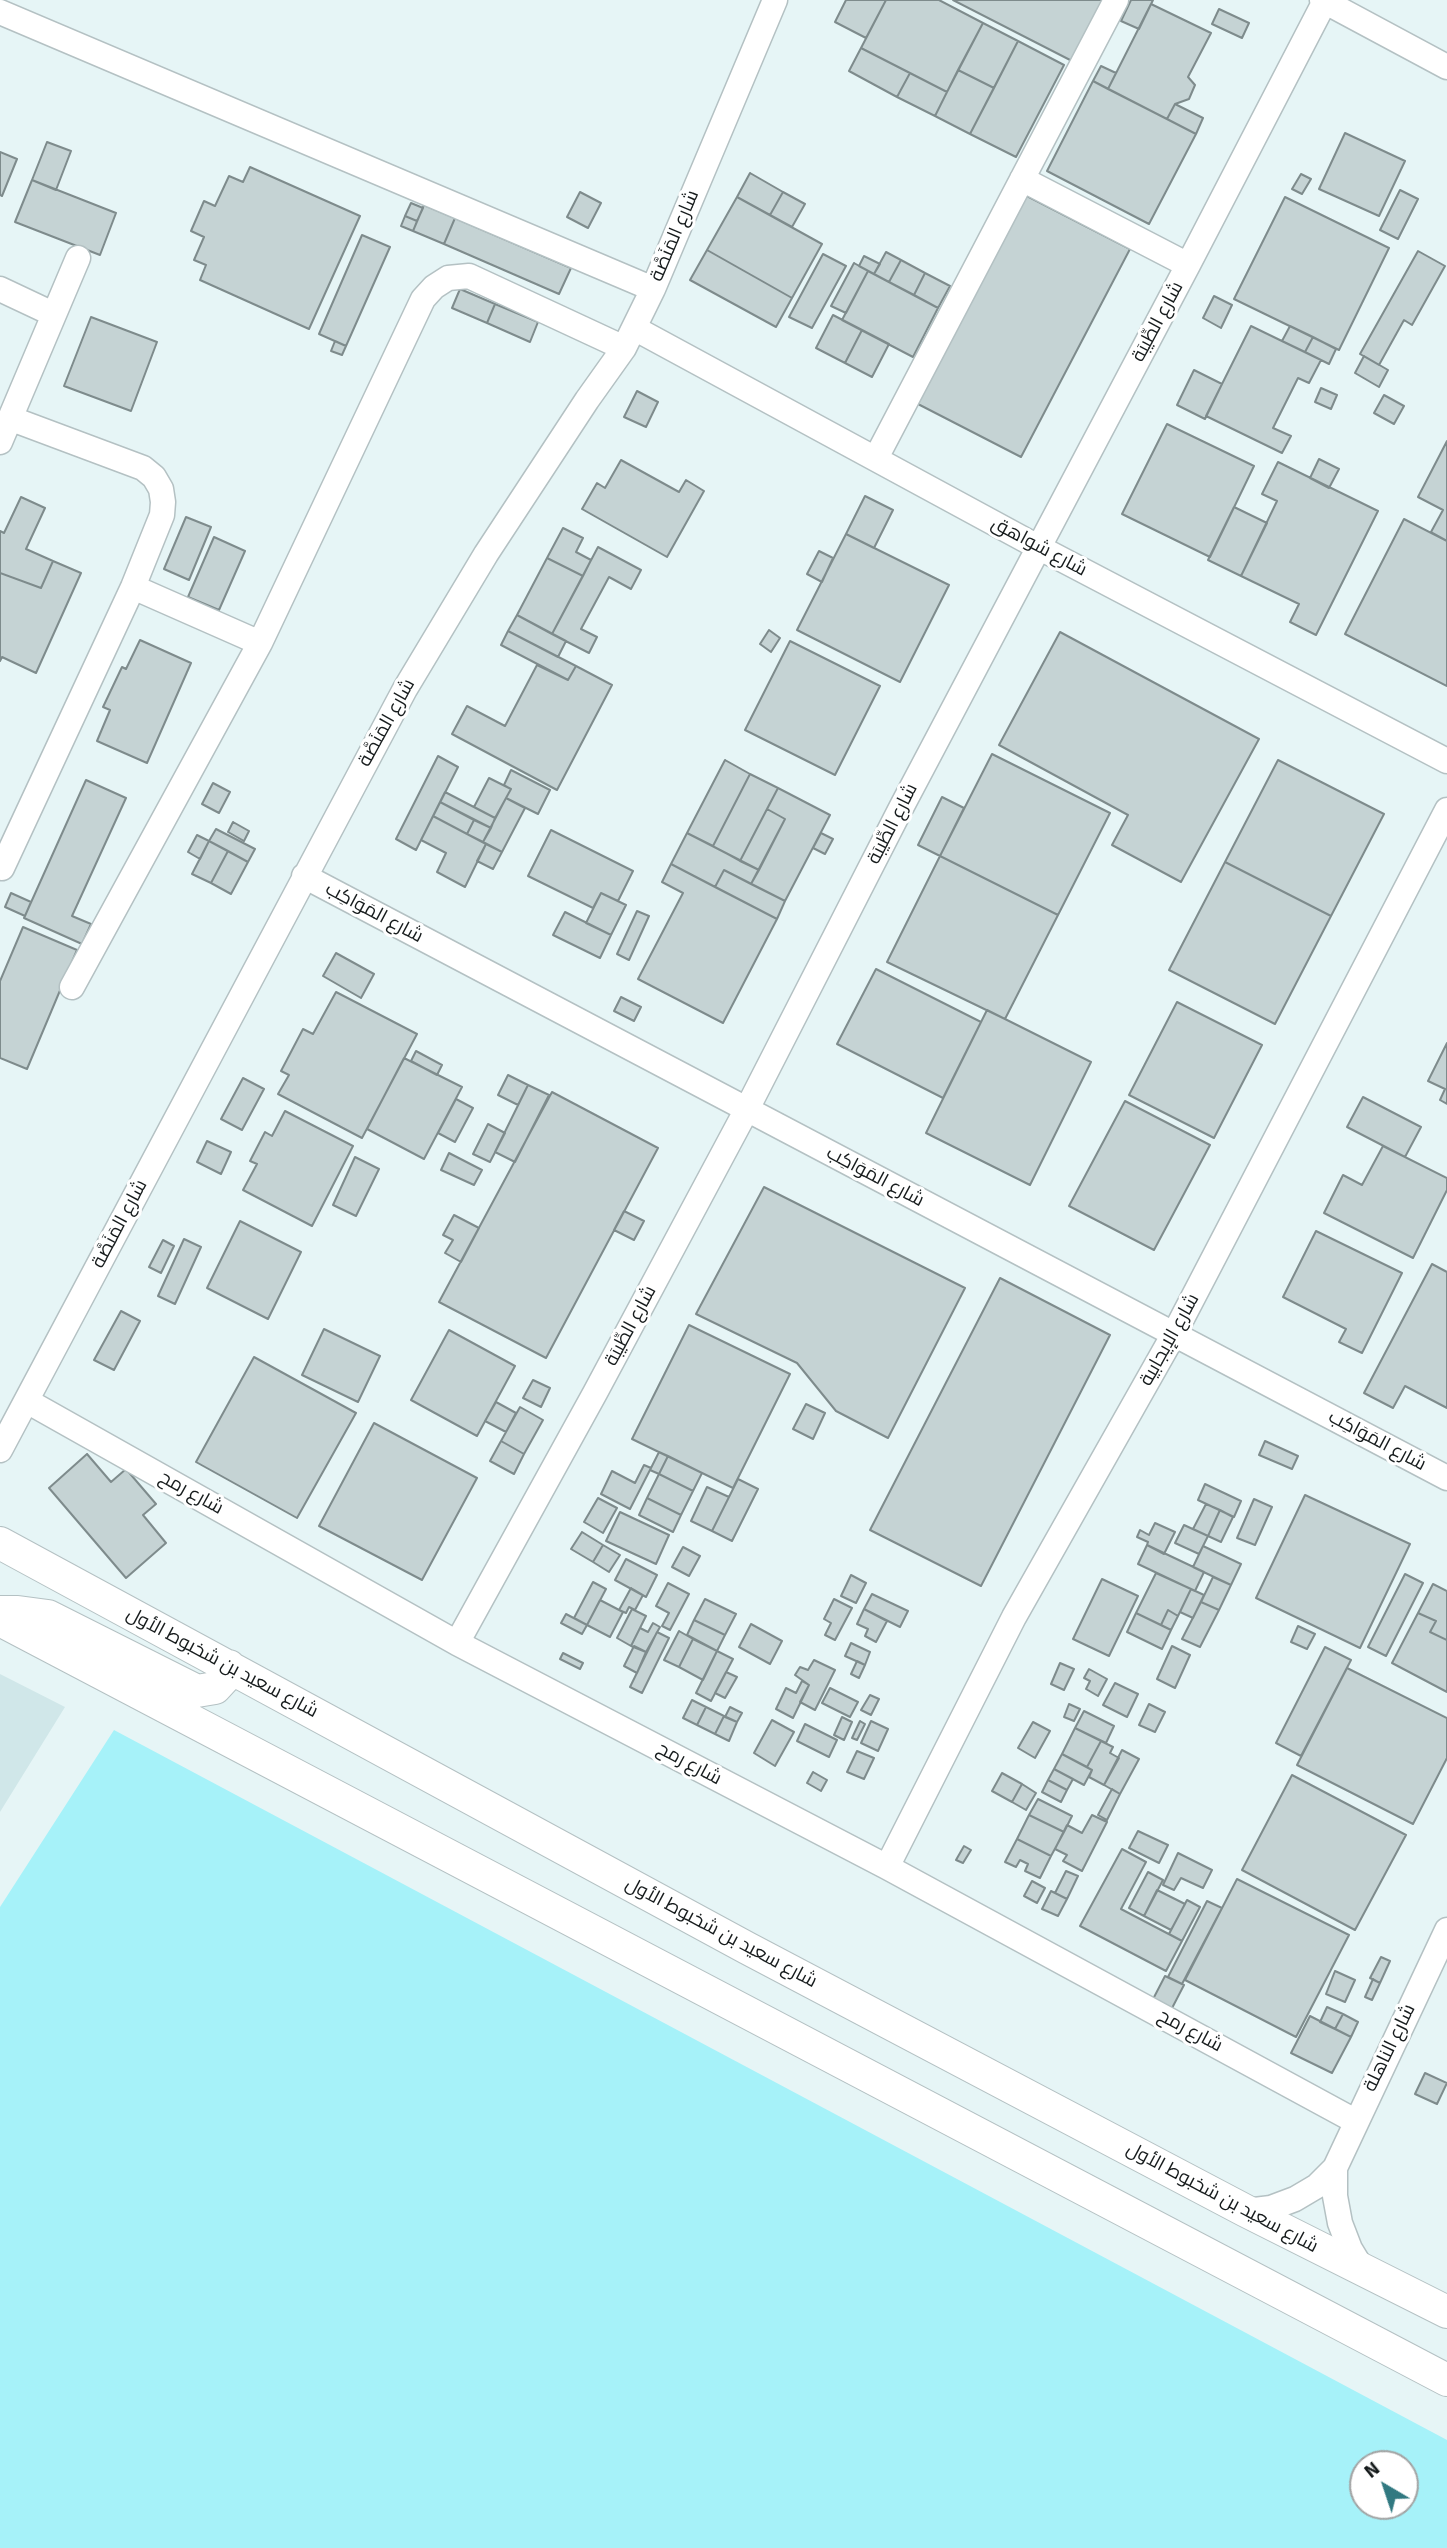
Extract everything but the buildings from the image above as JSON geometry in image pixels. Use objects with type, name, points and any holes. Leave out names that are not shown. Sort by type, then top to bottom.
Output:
[{"type":"main road","name":"شارع سعيد بن شخبوط الأول","points":[[3,1540],[747,1948],[1246,2211],[1447,2312]]},
{"type":"main road","points":[[0,1612],[48,1616],[197,1691],[215,1688],[227,1675],[229,1666]]},
{"type":"main road","points":[[0,1620],[1447,2380]]},
{"type":"street","name":"شارع المَنَصَّة","points":[[0,1450],[405,689],[486,554],[629,338],[653,289],[775,0]]},
{"type":"street","points":[[876,458],[1116,0]]},
{"type":"street","points":[[1323,1],[1447,67]]},
{"type":"street","name":"شارع الطِّيبَة","points":[[457,1643],[747,1109],[1323,1]]},
{"type":"street","points":[[0,12],[653,289]]},
{"type":"street","points":[[1022,179],[1188,265]]},
{"type":"street","points":[[0,442],[78,258]]},
{"type":"street","name":"شارع شواهق","points":[[72,987],[260,643],[423,299],[434,287],[448,278],[469,276],[629,338],[876,458],[1038,547],[1447,761]]},
{"type":"street","points":[[0,289],[53,314]]},
{"type":"street","points":[[2,868],[133,587],[162,515],[163,502],[161,489],[154,477],[143,468],[12,419]]},
{"type":"street","points":[[133,587],[260,643]]},
{"type":"street","name":"شارع الإيجابية","points":[[887,1867],[1014,1617],[1174,1334],[1447,810]]},
{"type":"street","name":"شارع المَوَاكِب","points":[[304,876],[1447,1478]]},
{"type":"street","name":"شارع رمح","points":[[27,1401],[457,1643],[887,1867],[1355,2121]]},
{"type":"street","name":"شارع الناهلة","points":[[1246,2211],[1271,2208],[1295,2199],[1317,2186],[1335,2168],[1447,1930]]},
{"type":"street","name":"شارع الناهلة","points":[[1335,2168],[1335,2196],[1340,2223],[1350,2249],[1364,2272]]},
{"type":"shaded area","points":[[0,1674],[65,1707],[0,1812]]},
{"type":"shaded area","points":[[114,1730],[1447,2440],[1447,2548],[0,2548],[0,1907]]}]
